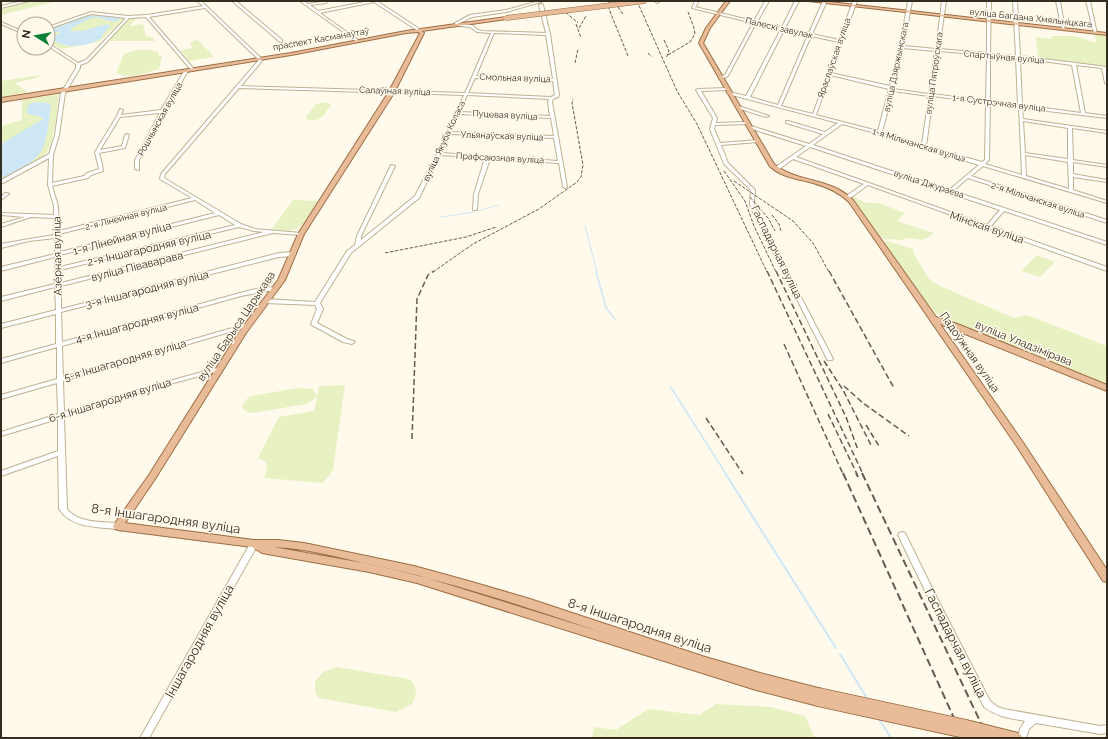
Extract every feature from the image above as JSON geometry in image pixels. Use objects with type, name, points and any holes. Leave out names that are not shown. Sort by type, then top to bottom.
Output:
[{"type":"main road","name":"праспект Касманаўтаў","points":[[1,100],[260,59],[419,30],[645,1]]},
{"type":"main road","points":[[728,1],[701,42],[720,78],[772,165],[776,168]]},
{"type":"main road","name":"вуліца Багдана Хмяльніцкага","points":[[810,1],[854,3],[907,12],[1107,34]]},
{"type":"main road","name":"вуліца Барыса Царыкава","points":[[118,526],[152,477],[248,324],[284,276],[301,234],[392,91],[422,33],[419,30]]},
{"type":"main road","name":"Падоўжная вуліца","points":[[776,168],[786,173],[836,190],[848,197],[1019,443],[1107,578]]},
{"type":"main road","name":"вуліца Уладзімірава","points":[[933,319],[957,327],[1107,388]]},
{"type":"main road","name":"8-я Іншагародняя вуліца","points":[[118,526],[254,544],[272,543],[445,578],[785,693],[818,697],[966,725],[1017,738]]},
{"type":"main road","name":"8-я Іншагародняя вуліца","points":[[818,697],[988,738]]},
{"type":"street","points":[[1,7],[27,1]]},
{"type":"street","points":[[199,1],[260,59],[260,61],[258,66],[240,87],[163,174],[163,178],[239,226],[272,232],[301,234]]},
{"type":"street","points":[[234,1],[281,41]]},
{"type":"street","points":[[305,3],[320,1]]},
{"type":"street","points":[[305,3],[326,1]]},
{"type":"street","points":[[318,12],[375,1],[419,30]]},
{"type":"street","name":"Палескі завулак","points":[[697,1],[693,7],[782,29],[840,41]]},
{"type":"street","points":[[720,78],[726,76],[754,22],[767,1]]},
{"type":"street","points":[[748,97],[797,1]]},
{"type":"street","name":"вуліца Дзяржынскага","points":[[880,133],[902,47],[910,1]]},
{"type":"street","name":"вуліца Пятроўскага","points":[[924,146],[944,1]]},
{"type":"street","points":[[951,191],[987,160],[989,1]]},
{"type":"street","points":[[1015,1],[1024,176]]},
{"type":"street","points":[[1058,1],[1064,29]]},
{"type":"street","points":[[1088,1],[1096,33]]},
{"type":"street","points":[[488,21],[470,20],[473,18],[540,5],[547,2]]},
{"type":"street","points":[[779,106],[824,2]]},
{"type":"street","points":[[305,3],[357,41]]},
{"type":"street","name":"Яраслаўская вуліца","points":[[814,116],[854,3]]},
{"type":"street","points":[[453,25],[471,16],[540,5]]},
{"type":"street","points":[[540,5],[548,34],[557,94],[557,96],[551,98],[550,102],[565,187]]},
{"type":"street","points":[[56,25],[91,13],[128,17],[147,16],[205,7]]},
{"type":"street","points":[[147,16],[193,70]]},
{"type":"street","points":[[56,49],[78,64],[86,61],[128,17]]},
{"type":"street","points":[[473,27],[477,24],[488,21]]},
{"type":"street","points":[[1,23],[16,30]]},
{"type":"street","points":[[453,25],[468,25],[479,32],[548,34]]},
{"type":"street","name":"вуліца Якуба Коласа","points":[[317,302],[349,252],[417,198],[449,133],[493,33]]},
{"type":"street","points":[[518,41],[521,34]]},
{"type":"street","name":"Спартыўная вуліца","points":[[902,47],[1105,68]]},
{"type":"street","name":"Азёрная вуліца","points":[[74,519],[66,514],[63,509],[57,235],[56,218],[50,184],[51,155],[57,135],[65,90],[78,68],[78,64]]},
{"type":"street","points":[[1074,64],[1083,113]]},
{"type":"street","points":[[1105,68],[1107,83]]},
{"type":"street","name":"Рошчынская вуліца","points":[[137,169],[137,160],[186,71]]},
{"type":"street","name":"1-я Сустрэчная вуліца","points":[[829,74],[892,89],[1107,117]]},
{"type":"street","name":"Смольная вуліца","points":[[474,77],[555,80]]},
{"type":"street","name":"Салаўіная вуліца","points":[[240,87],[392,91],[551,98]]},
{"type":"street","name":"Гаспадарчая вуліца","points":[[701,90],[698,90],[715,118],[712,129],[726,164],[753,190],[753,208],[830,359]]},
{"type":"street","name":"1-я Мільчанская вуліца","points":[[701,90],[728,91],[880,133],[1107,202]]},
{"type":"street","points":[[738,107],[767,116]]},
{"type":"street","points":[[50,184],[86,177],[89,174],[101,170],[97,152],[119,116],[121,110]]},
{"type":"street","points":[[119,116],[163,111]]},
{"type":"street","name":"Пуцевая вуліца","points":[[458,113],[553,117]]},
{"type":"street","points":[[1022,120],[1107,132]]},
{"type":"street","points":[[788,122],[824,133]]},
{"type":"street","points":[[776,168],[824,133],[841,123]]},
{"type":"street","name":"вуліца Джураева","points":[[714,124],[748,125],[951,191],[1107,244]]},
{"type":"street","points":[[1070,127],[1070,160],[1072,175],[1071,191]]},
{"type":"street","name":"Ульянаўская вуліца","points":[[449,133],[556,138]]},
{"type":"street","points":[[97,152],[124,147],[127,135]]},
{"type":"street","points":[[718,144],[758,141]]},
{"type":"street","name":"Прафсаюзная вуліца","points":[[439,154],[560,162]]},
{"type":"street","points":[[1024,154],[1107,166]]},
{"type":"street","points":[[1,182],[51,155]]},
{"type":"street","points":[[475,209],[476,194],[488,157]]},
{"type":"street","name":"Мінская вуліца","points":[[792,157],[1107,269]]},
{"type":"street","points":[[357,246],[359,236],[393,166]]},
{"type":"street","points":[[1072,175],[1107,181]]},
{"type":"street","name":"2-я Мільчанская вуліца","points":[[969,177],[1107,222]]},
{"type":"street","points":[[848,197],[867,184]]},
{"type":"street","points":[[1,198],[7,194]]},
{"type":"street","name":"2-я Лінейная вуліца","points":[[1,246],[57,235],[195,199]]},
{"type":"street","points":[[987,227],[1004,209]]},
{"type":"street","name":"1-я Лінейная вуліца","points":[[1,269],[219,213]]},
{"type":"street","points":[[1,214],[56,218]]},
{"type":"street","points":[[1,226],[30,217]]},
{"type":"street","name":"2-я Іншагародняя вуліца","points":[[58,270],[239,226]]},
{"type":"street","name":"вуліца Піваварава","points":[[1,299],[265,235],[272,232]]},
{"type":"street","name":"3-я Іншагародняя вуліца","points":[[1,326],[279,255],[293,254]]},
{"type":"street","name":"4-я Іншагародняя вуліца","points":[[1,361],[240,295],[268,288],[274,289]]},
{"type":"street","points":[[265,301],[314,304],[317,302],[320,309],[314,324],[346,341],[352,342]]},
{"type":"street","name":"5-я Іншагародняя вуліца","points":[[1,397],[248,324]]},
{"type":"street","name":"6-я Іншагародняя вуліца","points":[[1,434],[167,383],[220,369]]},
{"type":"street","points":[[1,474],[61,453]]},
{"type":"street","name":"8-я Іншагародняя вуліца","points":[[74,519],[118,526]]},
{"type":"street","name":"Гаспадарчая вуліца","points":[[902,535],[938,610],[988,704],[995,710],[1004,713],[1100,730],[1107,729]]},
{"type":"street","name":"Іншагародняя вуліца","points":[[144,738],[254,544]]},
{"type":"street","points":[[1022,738],[1022,731],[1027,724],[1035,719]]},
{"type":"green space","points":[[34,1],[58,1],[1,15],[1,9]]},
{"type":"green space","points":[[91,14],[124,18],[99,42],[61,49],[56,46],[56,26]]},
{"type":"green space","points":[[132,17],[138,17],[130,26],[143,24],[146,36],[153,38],[155,41],[110,41],[111,37]]},
{"type":"green space","points":[[1095,34],[1107,35],[1107,67],[1038,59],[1036,37],[1052,39],[1050,36],[1075,36],[1096,43]]},
{"type":"green space","points":[[198,40],[214,57],[189,61],[181,50],[192,48],[190,42]]},
{"type":"green space","points":[[136,50],[151,50],[158,52],[159,56],[162,56],[159,69],[133,76],[116,73],[124,54]]},
{"type":"green space","points":[[39,75],[40,77],[15,83],[27,92],[1,97],[1,81]]},
{"type":"green space","points":[[59,94],[54,131],[48,150],[34,163],[1,180],[1,126],[22,120],[22,100]]},
{"type":"green space","points":[[326,102],[331,105],[320,118],[313,121],[305,118],[316,104]]},
{"type":"green space","points":[[851,197],[855,197],[865,203],[879,203],[905,213],[897,221],[934,233],[922,240],[908,238],[902,240],[886,239],[877,236]]},
{"type":"green space","points":[[293,200],[318,201],[301,226],[290,230],[271,230]]},
{"type":"green space","points":[[887,241],[913,249],[914,254],[929,279],[940,286],[1014,318],[1027,315],[1107,346],[1107,385],[958,325],[941,316],[932,310],[927,304],[881,242]]},
{"type":"green space","points":[[1037,255],[1055,262],[1040,277],[1021,271]]},
{"type":"green space","points":[[345,385],[333,470],[323,483],[264,478],[267,470],[266,462],[258,458],[279,417],[314,411],[319,386]]},
{"type":"green space","points":[[298,388],[313,389],[317,397],[306,404],[253,413],[243,409],[242,406],[251,396]]},
{"type":"green space","points":[[337,667],[408,679],[412,681],[416,689],[415,698],[412,704],[396,712],[319,698],[315,693],[315,682],[323,672]]},
{"type":"green space","points":[[716,704],[771,707],[805,716],[815,738],[592,738],[594,727],[616,730],[648,709],[699,715]]},
{"type":"water","points":[[98,15],[119,17],[120,19],[118,21],[112,21],[94,17],[70,30],[80,31],[111,25],[102,35],[102,38],[96,41],[77,46],[64,45],[56,42],[56,35],[62,32],[56,32],[56,28],[88,16]]},
{"type":"water","points":[[35,102],[51,104],[48,129],[43,148],[37,157],[17,171],[1,178],[1,144],[43,119],[41,117],[26,113],[29,104]]},
{"type":"waterway","points":[[481,210],[499,205]]},
{"type":"waterway","points":[[441,217],[475,212]]},
{"type":"waterway","points":[[585,226],[597,272]]},
{"type":"waterway","points":[[596,271],[606,308],[615,319]]},
{"type":"waterway","points":[[670,386],[726,474]]},
{"type":"waterway","points":[[725,473],[836,648]]},
{"type":"waterway","points":[[840,654],[868,700]]},
{"type":"waterway","points":[[879,719],[891,738]]},
{"type":"railway","points":[[609,1],[609,9],[628,56]]},
{"type":"railway","points":[[637,1],[677,91],[697,124],[767,272]]},
{"type":"railway","points":[[618,7],[623,14]]},
{"type":"railway","points":[[562,9],[578,23]]},
{"type":"railway","points":[[668,55],[690,42],[695,34],[688,12]]},
{"type":"railway","points":[[579,28],[586,16]]},
{"type":"railway","points":[[576,24],[581,38]]},
{"type":"railway","points":[[664,40],[669,51],[666,58]]},
{"type":"railway","points":[[575,63],[578,49]]},
{"type":"railway","points":[[648,53],[652,57]]},
{"type":"railway","points":[[433,272],[473,244],[539,209],[577,182],[581,177],[583,165],[572,103],[573,99]]},
{"type":"railway","points":[[724,171],[745,201],[754,226],[776,272]]},
{"type":"railway","points":[[734,181],[793,221],[813,243],[829,272]]},
{"type":"railway","points":[[750,197],[768,218],[775,231]]},
{"type":"railway","points":[[772,215],[779,224],[781,231]]},
{"type":"railway","points":[[385,253],[466,237],[496,227]]},
{"type":"railway","points":[[412,439],[417,299],[428,275],[434,271]]},
{"type":"railway","points":[[767,271],[863,474]]},
{"type":"railway","points":[[776,271],[846,417],[858,450]]},
{"type":"railway","points":[[829,271],[894,388]]},
{"type":"railway","points":[[784,344],[843,474]]},
{"type":"railway","points":[[824,361],[843,390],[872,447]]},
{"type":"railway","points":[[844,386],[863,403],[909,436]]},
{"type":"railway","points":[[828,414],[857,474]]},
{"type":"railway","points":[[706,418],[743,474]]},
{"type":"railway","points":[[866,425],[879,446]]},
{"type":"railway","points":[[843,473],[963,738]]},
{"type":"railway","points":[[856,473],[858,477]]},
{"type":"railway","points":[[862,473],[988,738]]}]
